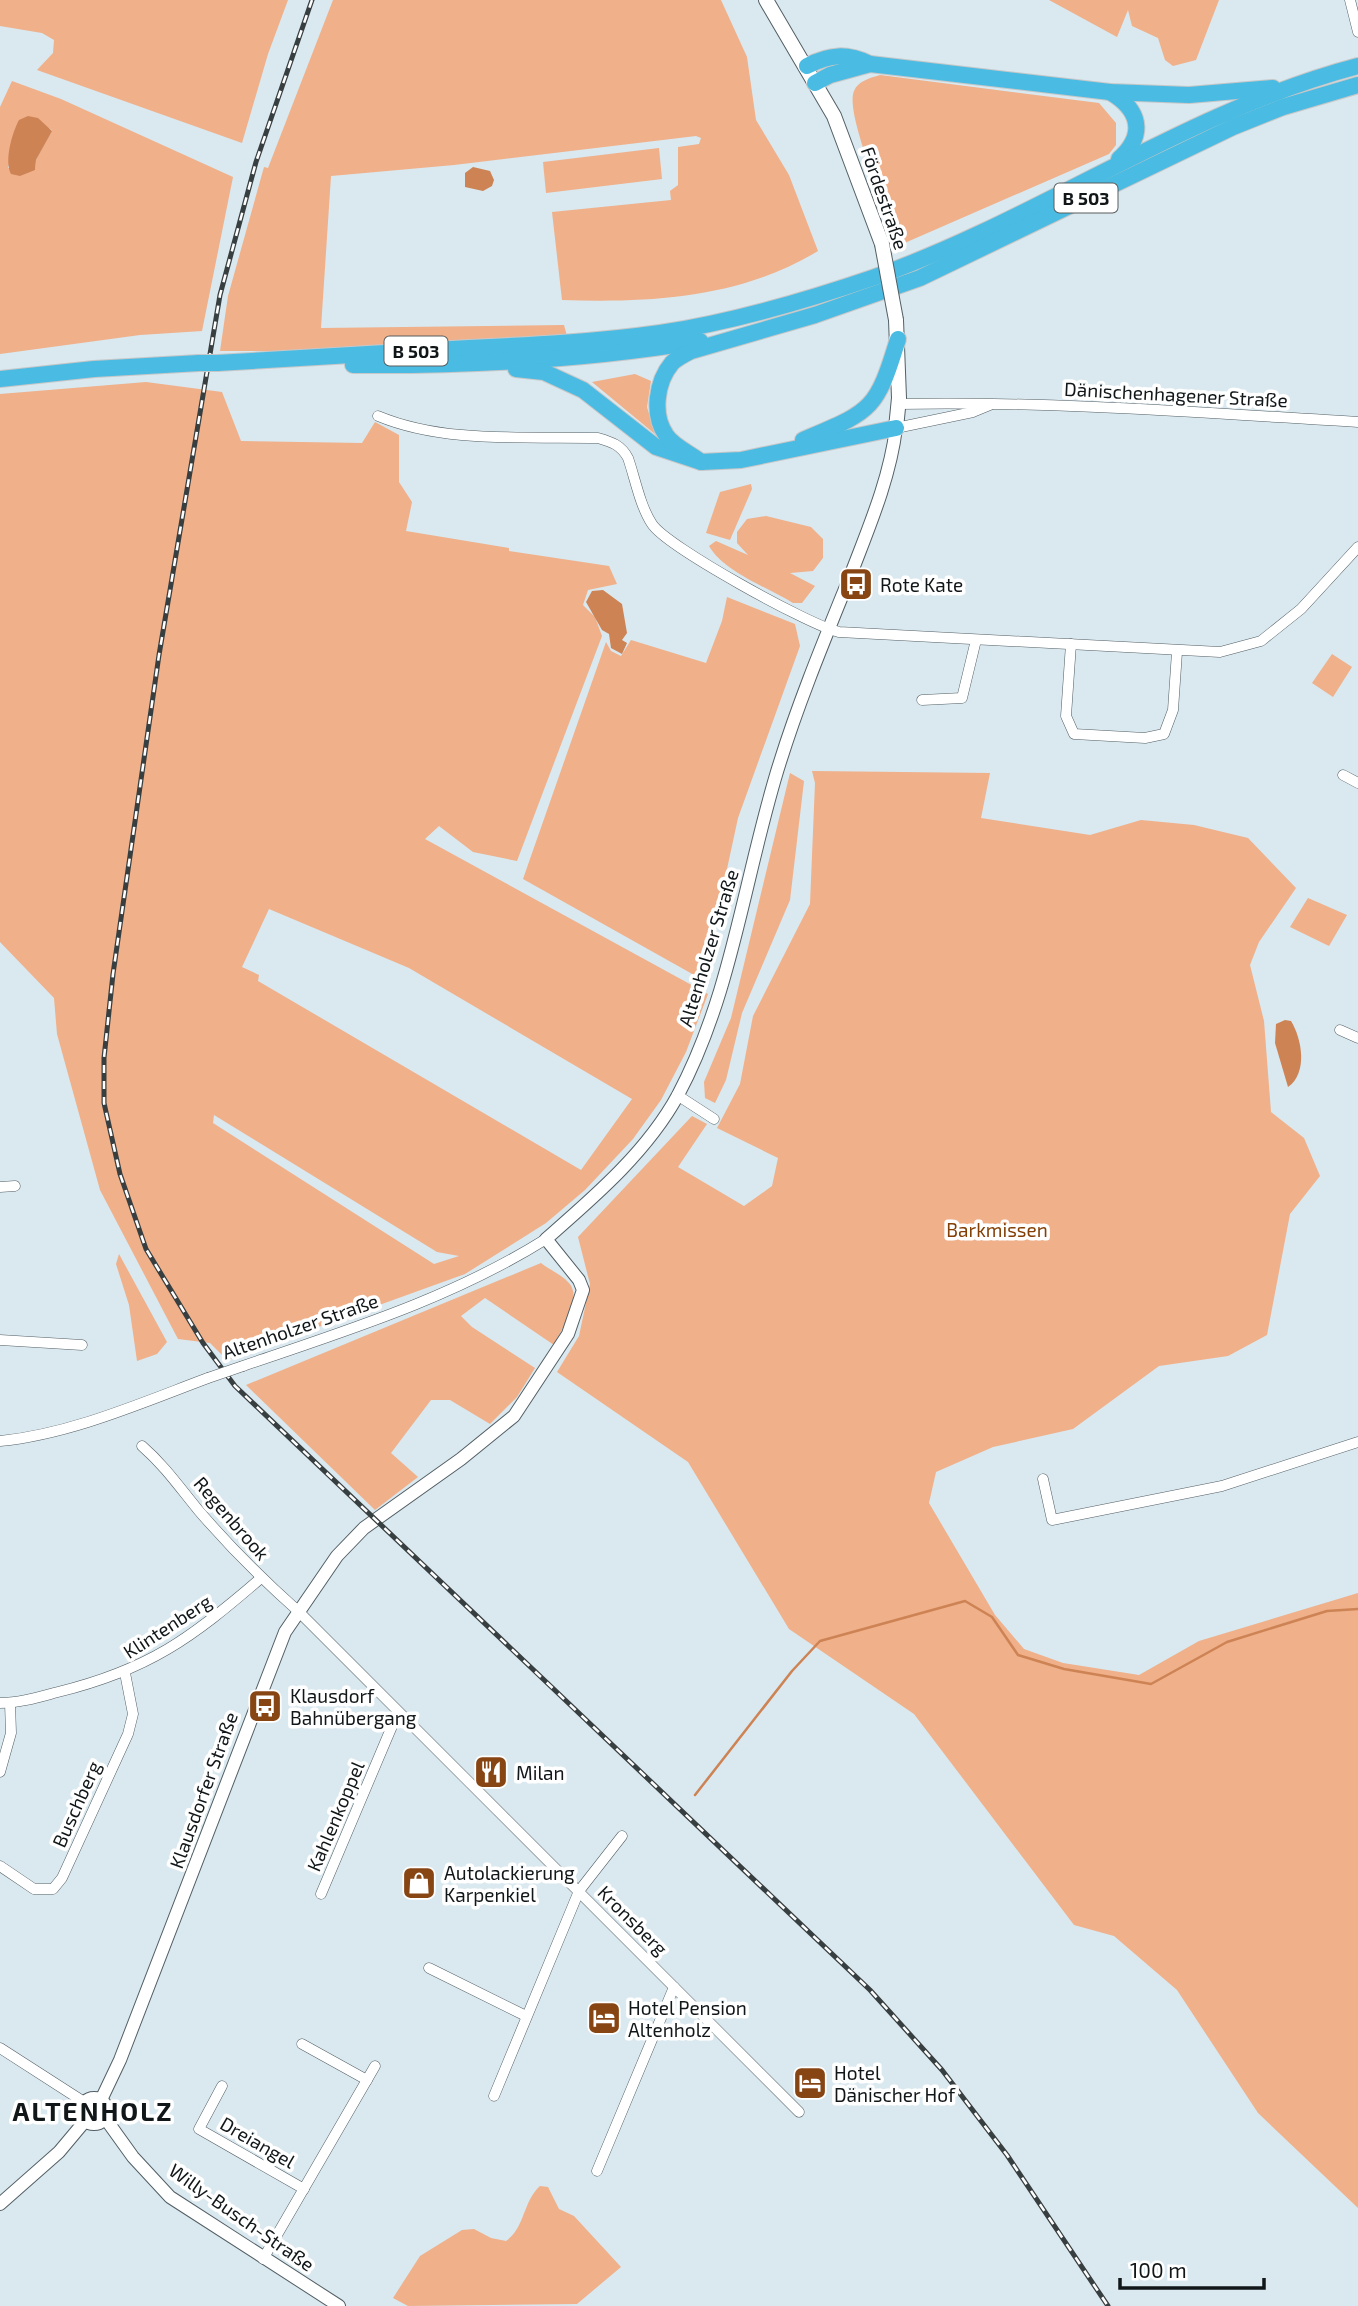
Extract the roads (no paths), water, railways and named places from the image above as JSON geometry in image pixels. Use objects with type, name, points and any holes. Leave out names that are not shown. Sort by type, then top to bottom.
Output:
[{"type":"highway","points":[[807,66],[837,55],[854,56],[870,64],[1110,92],[1189,94],[1286,86]]},
{"type":"highway","points":[[815,83],[830,75],[870,64]]},
{"type":"highway","name":"B 503","points":[[217,363],[615,338],[711,324],[814,298],[912,263],[1002,222],[1112,165],[1286,86],[1358,66]]},
{"type":"highway","name":"B 503","points":[[0,379],[94,369],[199,363],[476,363],[639,351],[710,340],[815,315],[952,265],[1233,127],[1283,107],[1358,85]]},
{"type":"highway","points":[[1110,92],[1131,107],[1136,121],[1132,145],[1112,165]]},
{"type":"highway","points":[[701,461],[667,437],[659,421],[657,400],[662,382],[673,362],[691,351],[815,315]]},
{"type":"highway","points":[[772,454],[859,416],[877,397],[898,339]]},
{"type":"highway","points":[[476,363],[544,372],[583,390],[656,446],[701,461],[728,462],[896,428]]},
{"type":"highway","points":[[859,416],[876,418],[896,428]]},
{"type":"main road","name":"Fördestraße","points":[[766,0],[807,66],[858,172],[882,244],[897,320],[896,428]]},
{"type":"street","points":[[1350,0],[1358,32]]},
{"type":"street","name":"Dänischenhagener Straße","points":[[898,404],[972,401],[992,405],[1078,404],[1358,422]]},
{"type":"street","name":"Dänischenhagener Straße","points":[[896,428],[973,412],[992,405]]},
{"type":"street","points":[[378,416],[407,428],[471,435],[598,438],[613,442],[622,448],[628,458],[653,526],[721,575],[751,587],[808,622],[829,630],[858,635],[1220,652],[1261,641],[1301,609],[1358,547]]},
{"type":"street","name":"Altenholzer Straße","points":[[0,1441],[24,1438],[92,1420],[462,1287],[546,1239],[593,1198],[626,1164],[677,1096],[712,1014],[780,763],[872,520],[893,450],[896,428]]},
{"type":"street","points":[[922,699],[962,698],[976,639]]},
{"type":"street","points":[[1071,644],[1066,716],[1073,734],[1145,738],[1164,734],[1173,710],[1177,652]]},
{"type":"street","points":[[1343,775],[1358,783]]},
{"type":"street","points":[[1340,1030],[1358,1038]]},
{"type":"street","points":[[677,1096],[714,1119]]},
{"type":"street","points":[[0,1187],[15,1186]]},
{"type":"street","name":"Klausdorfer Straße","points":[[101,2100],[120,2060],[171,1931],[264,1681],[298,1611],[337,1556],[365,1528],[461,1459],[514,1416],[568,1334],[583,1290],[579,1280],[546,1239]]},
{"type":"street","points":[[0,1340],[82,1345]]},
{"type":"street","points":[[1043,1479],[1052,1520],[1222,1486],[1358,1442]]},
{"type":"street","name":"Regenbrook","points":[[142,1446],[165,1466],[197,1509],[261,1578],[298,1611]]},
{"type":"street","name":"Klintenberg","points":[[5,1703],[125,1673],[206,1626],[261,1578]]},
{"type":"street","name":"Kronsberg","points":[[298,1611],[799,2112]]},
{"type":"street","name":"Buschberg","points":[[0,1866],[40,1891],[53,1889],[62,1878],[128,1734],[133,1714],[125,1673]]},
{"type":"street","points":[[0,1772],[11,1733],[5,1703]]},
{"type":"street","name":"Kahlenkoppel","points":[[321,1894],[398,1712]]},
{"type":"street","points":[[494,2096],[579,1891],[622,1836]]},
{"type":"street","points":[[429,1968],[526,2016]]},
{"type":"street","points":[[597,2171],[674,1987]]},
{"type":"street","points":[[302,2044],[367,2080]]},
{"type":"street","points":[[0,2048],[84,2102]]},
{"type":"street","name":"Dreiangel","points":[[263,2259],[375,2066]]},
{"type":"street","name":"Dreiangel","points":[[222,2086],[200,2129],[304,2189]]},
{"type":"street","points":[[92,2098],[101,2100],[106,2106],[105,2118],[96,2124],[85,2121],[81,2112],[84,2102],[92,2098]]},
{"type":"street","name":"Willy-Busch-Straße","points":[[105,2118],[160,2188],[263,2259],[339,2306]]},
{"type":"street","points":[[0,2204],[59,2152],[85,2121]]},
{"type":"waterway","points":[[695,1795],[792,1671],[820,1641],[965,1601],[992,1617],[1018,1655],[1064,1669],[1151,1684],[1227,1642],[1327,1611],[1358,1609]]},
{"type":"railway","points":[[312,0],[256,162],[220,295],[159,655],[113,974],[104,1058],[104,1103],[120,1174],[146,1249],[203,1343],[235,1386],[870,1990],[942,2070],[1007,2155],[1108,2306]]},
{"type":"place","name":"Rote Kate","points":[[856,584]]},
{"type":"place","name":"Klausdorf Bahnübergang","points":[[265,1706]]},
{"type":"place","name":"Milan","points":[[491,1772]]},
{"type":"place","name":"Autolackierung Karpenkiel","points":[[419,1883]]},
{"type":"place","name":"Hotel Pension Altenholz","points":[[604,2018]]},
{"type":"place","name":"Hotel Dänischer Hof","points":[[810,2083]]},
{"type":"district","name":"ALTENHOLZ","points":[[93,2110]]},
{"type":"park label","name":"Barkmissen","points":[[997,1229]]}]
